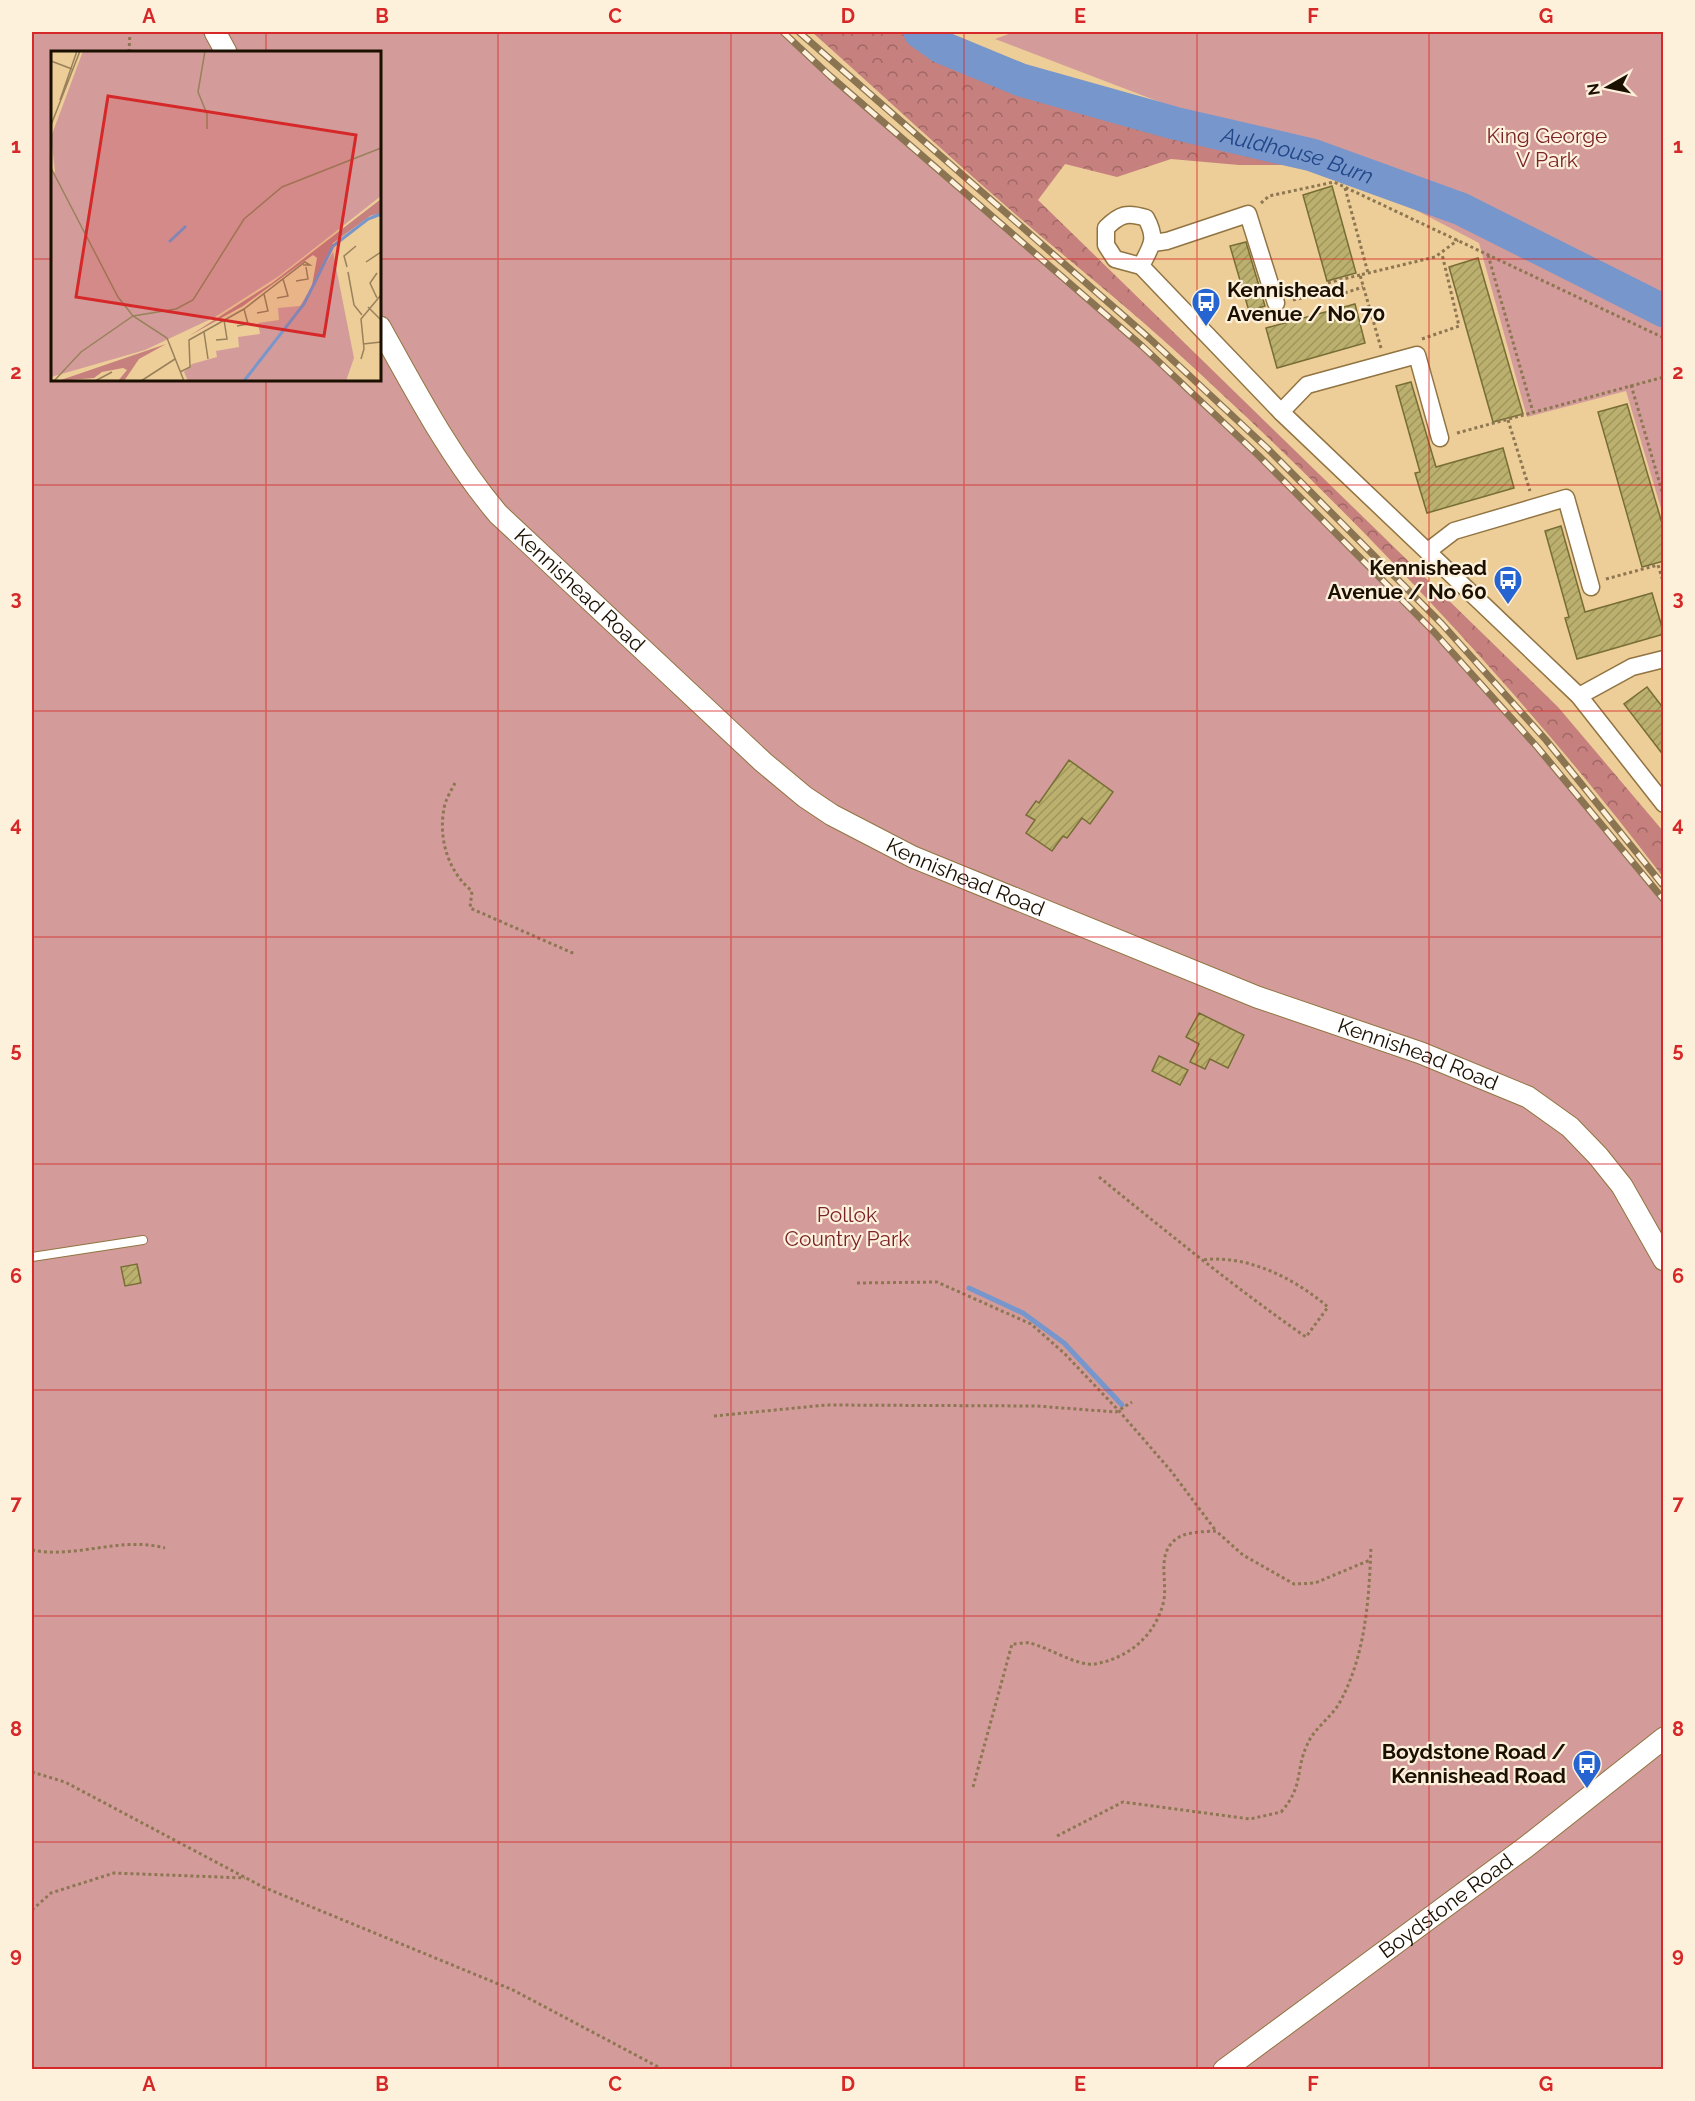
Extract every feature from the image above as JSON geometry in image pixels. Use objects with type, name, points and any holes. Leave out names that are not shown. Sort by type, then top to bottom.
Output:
[{"type":"street","points":[[215,32],[225,51]]},
{"type":"street","points":[[1141,266],[1153,243],[1154,232],[1146,218],[1128,213],[1117,217],[1106,228],[1106,245],[1115,259],[1141,266],[1281,412],[1579,696],[1664,804]]},
{"type":"street","points":[[1153,243],[1167,241],[1248,214],[1276,303]]},
{"type":"street","name":"Kennishead Road","points":[[381,329],[449,448],[476,488],[498,513],[754,754],[805,797],[832,815],[913,857],[1257,997],[1421,1053],[1528,1097],[1570,1127],[1598,1156],[1623,1186],[1664,1260]]},
{"type":"street","points":[[1281,412],[1307,385],[1417,355],[1440,438]]},
{"type":"street","points":[[1428,551],[1454,531],[1566,498],[1590,585]]},
{"type":"street","points":[[1579,696],[1632,668],[1664,659]]},
{"type":"street","name":"Boydstone Road","points":[[1224,2070],[1526,1847],[1664,1738]]},
{"type":"lane","points":[[32,1257],[143,1240]]},
{"type":"path","points":[[129,51],[130,32]]},
{"type":"path","points":[[1248,214],[1269,196],[1334,182],[1664,338]]},
{"type":"path","points":[[1344,187],[1368,273]]},
{"type":"path","points":[[1321,294],[1327,283],[1442,254],[1458,240]]},
{"type":"path","points":[[1417,355],[1417,340],[1459,326],[1442,254]]},
{"type":"path","points":[[1488,255],[1533,412]]},
{"type":"path","points":[[1360,275],[1385,363]]},
{"type":"path","points":[[1276,303],[1321,294],[1329,298],[1363,287]]},
{"type":"path","points":[[1440,438],[1664,377]]},
{"type":"path","points":[[1631,385],[1664,498]]},
{"type":"path","points":[[1508,419],[1535,507]]},
{"type":"path","points":[[1590,585],[1664,564]]},
{"type":"path","points":[[1658,565],[1664,584]]},
{"type":"path","points":[[455,783],[444,808],[444,829],[451,868],[460,881],[472,891],[470,908],[575,954]]},
{"type":"path","points":[[1099,1177],[1201,1260],[1306,1337],[1328,1307],[1294,1281],[1262,1269],[1229,1259],[1201,1260]]},
{"type":"path","points":[[857,1283],[937,1282],[1031,1324],[1049,1338],[1120,1412],[1171,1471],[1216,1531],[1243,1555],[1294,1584],[1315,1583],[1370,1560]]},
{"type":"path","points":[[714,1416],[826,1406],[1036,1406],[1120,1412],[1132,1402]]},
{"type":"path","points":[[973,1787],[1012,1644],[1029,1643],[1092,1665],[1116,1658],[1141,1645],[1164,1603],[1163,1565],[1168,1550],[1176,1539],[1187,1534],[1216,1531]]},
{"type":"path","points":[[32,1550],[59,1553],[143,1543],[165,1548]]},
{"type":"path","points":[[1057,1836],[1123,1802],[1218,1817],[1250,1819],[1281,1812],[1298,1787],[1307,1743],[1330,1717],[1351,1678],[1365,1625],[1371,1546]]},
{"type":"path","points":[[32,1772],[65,1782],[246,1878],[513,1990],[664,2070]]},
{"type":"path","points":[[32,1910],[51,1893],[114,1873],[246,1878]]},
{"type":"green space","name":"Pollok Country Park","points":[[32,32],[783,32],[830,76],[1142,346],[1259,456],[1434,632],[1538,748],[1663,900],[1663,2069],[32,2070]]},
{"type":"green space","points":[[812,32],[901,32],[920,50],[962,67],[1132,121],[1263,149],[1345,173],[1297,165],[1239,165],[1171,159],[1117,177],[1065,164],[1038,200],[1558,707],[1663,831],[1663,877],[1550,736],[1490,668],[1429,601],[1302,471],[1171,347],[989,191]]},
{"type":"green space","name":"King George V Park","points":[[1014,32],[1663,32],[1663,515],[1626,391],[1527,417],[1479,243],[1345,173],[995,39]]},
{"type":"building","points":[[1332,186],[1356,273],[1327,281],[1303,195]]},
{"type":"building","points":[[1246,242],[1265,306],[1249,311],[1230,246]]},
{"type":"building","points":[[1478,258],[1523,414],[1493,422],[1449,267]]},
{"type":"building","points":[[1355,304],[1365,343],[1277,368],[1266,328]]},
{"type":"building","points":[[1411,382],[1436,467],[1503,448],[1514,488],[1427,513],[1415,473],[1420,472],[1396,386]]},
{"type":"building","points":[[1627,404],[1664,530],[1664,561],[1642,567],[1598,412]]},
{"type":"building","points":[[1561,526],[1585,612],[1652,593],[1664,634],[1577,659],[1565,618],[1569,617],[1545,531]]},
{"type":"building","points":[[1647,687],[1664,709],[1664,756],[1624,704]]},
{"type":"building","points":[[1069,760],[1113,792],[1090,824],[1082,818],[1067,838],[1063,836],[1052,851],[1026,833],[1035,820],[1026,815],[1036,801],[1039,803]]},
{"type":"building","points":[[1199,1013],[1244,1035],[1228,1068],[1210,1059],[1205,1069],[1190,1062],[1199,1044],[1186,1037]]},
{"type":"building","points":[[1159,1056],[1188,1070],[1180,1085],[1152,1071]]},
{"type":"building","points":[[137,1264],[141,1283],[125,1286],[121,1267]]},
{"type":"waterway","name":"Auldhouse Burn","points":[[920,32],[941,47],[1021,80],[1174,123],[1312,155],[1461,209],[1664,311]]},
{"type":"waterway","points":[[969,1288],[1023,1313],[1064,1343],[1122,1405]]},
{"type":"railway","points":[[783,32],[830,76],[1142,346],[1259,456],[1434,632],[1538,748],[1664,900]]},
{"type":"railway","points":[[799,32],[1149,338],[1267,448],[1442,624],[1546,740],[1662,884]]},
{"type":"place","name":"Kennishead Avenue / No 70","points":[[1206,328]]},
{"type":"place","name":"Kennishead Avenue / No 60","points":[[1508,606]]},
{"type":"place","name":"Boydstone Road / Kennishead Road","points":[[1587,1790]]}]
